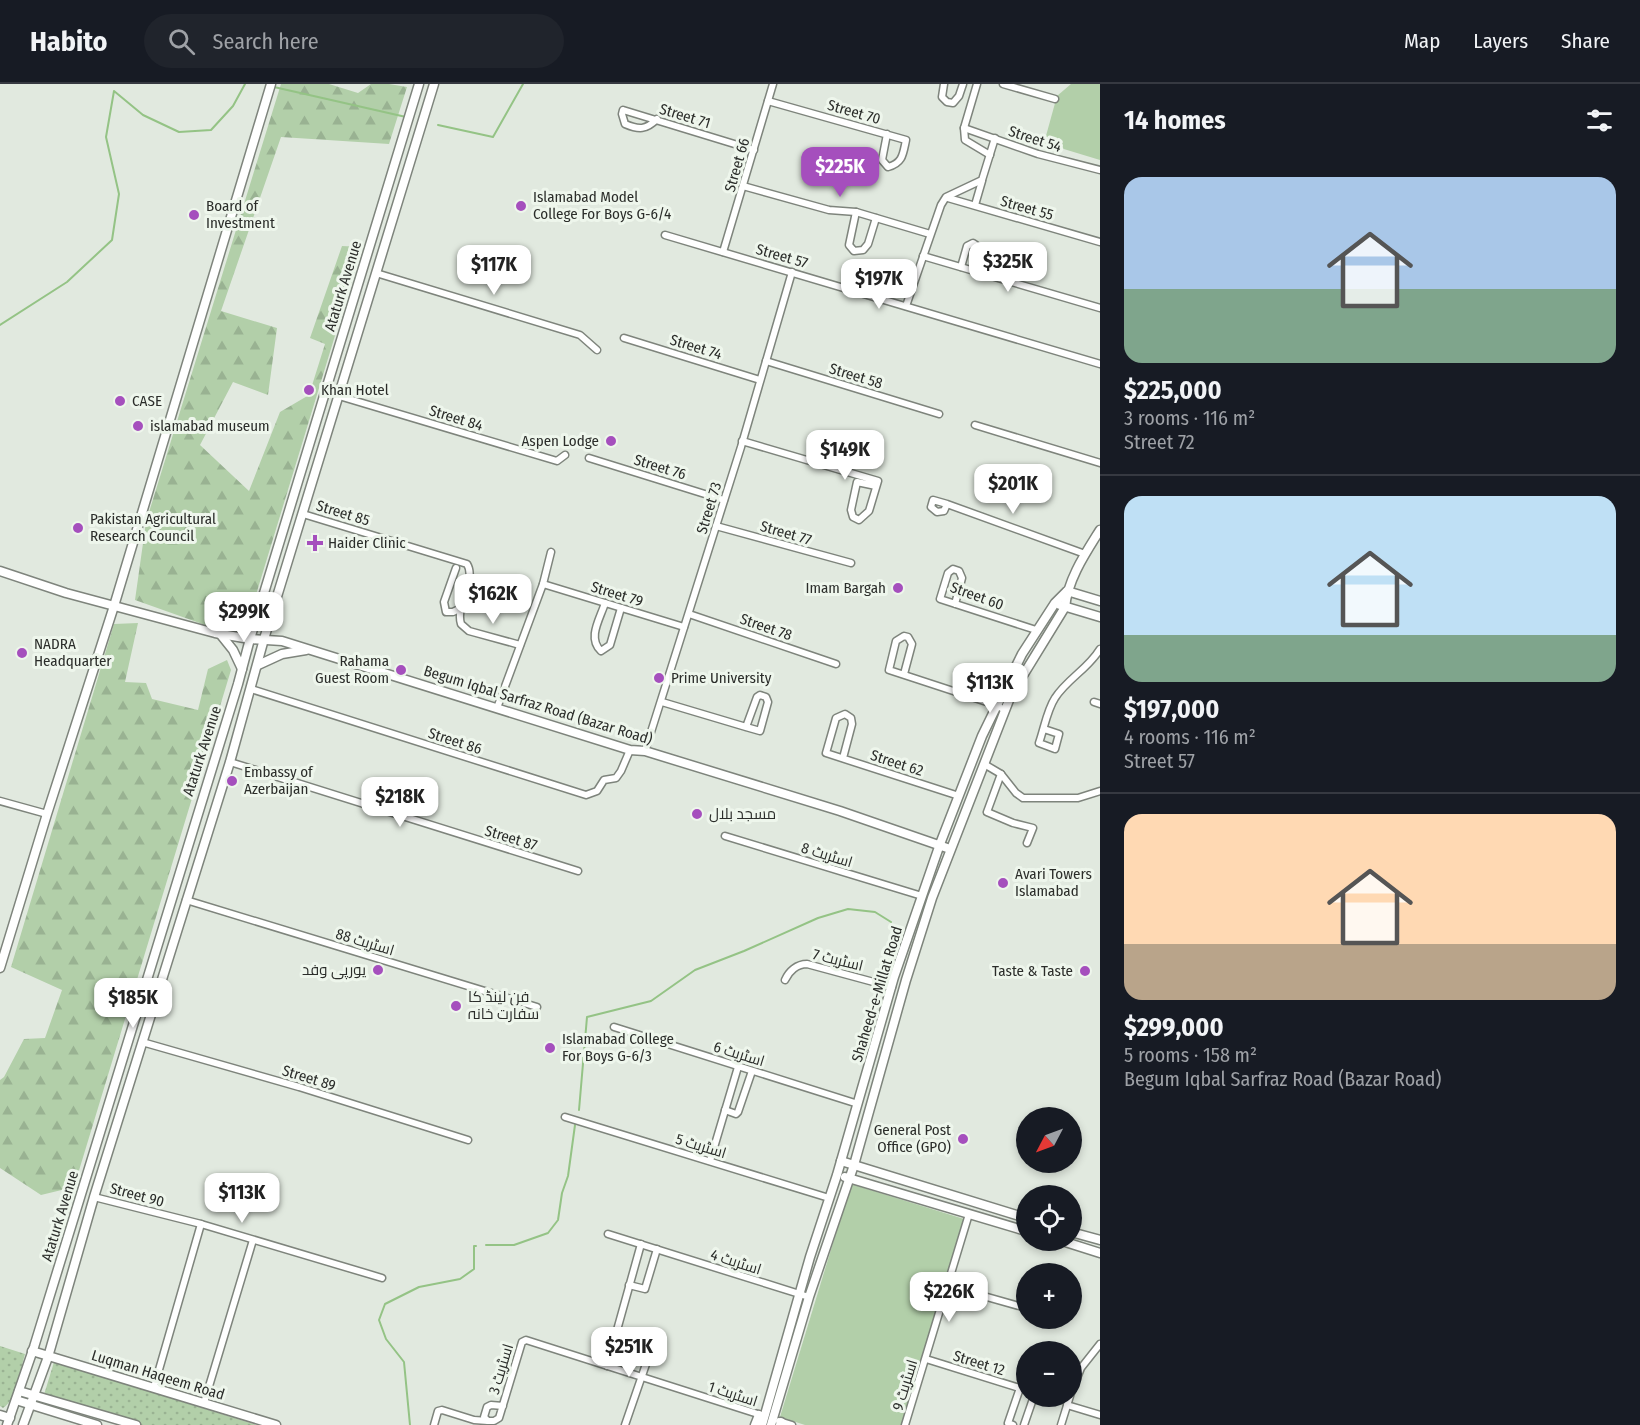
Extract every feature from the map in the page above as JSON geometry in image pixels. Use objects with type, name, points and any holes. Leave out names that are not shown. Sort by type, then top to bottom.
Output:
[{"type":"street","name":"Ataturk Avenue","points":[[9,1422],[242,670],[419,84]]},
{"type":"street","name":"Ataturk Avenue","points":[[23,1425],[48,1357],[94,1197],[230,762],[264,639],[434,84]]},
{"type":"street","name":"Street 66","points":[[723,252],[773,84]]},
{"type":"street","points":[[944,84],[942,97],[947,102],[953,103],[959,96],[963,84]]},
{"type":"street","points":[[977,84],[964,128],[965,140],[990,155]]},
{"type":"street","points":[[1003,84],[1055,99]]},
{"type":"street","points":[[0,968],[114,606],[268,85]]},
{"type":"street","name":"Street 70","points":[[768,101],[887,134],[906,140],[902,158],[896,164],[888,166],[882,160],[887,134]]},
{"type":"street","name":"Street 71","points":[[657,119],[648,128],[639,129],[625,124],[622,114],[623,110],[657,119],[754,150]]},
{"type":"street","name":"Street 54","points":[[964,128],[1038,154],[1100,170]]},
{"type":"street","points":[[975,205],[994,138]]},
{"type":"street","points":[[906,306],[930,234],[946,197],[982,180]]},
{"type":"street","points":[[743,186],[829,210],[856,212],[930,234]]},
{"type":"street","name":"Street 55","points":[[946,197],[1100,242]]},
{"type":"street","points":[[856,212],[849,245],[854,251],[863,250],[868,244],[876,218]]},
{"type":"street","name":"Street 57","points":[[665,235],[1100,364]]},
{"type":"street","points":[[371,241],[385,244]]},
{"type":"street","points":[[961,267],[967,246],[973,243],[978,251],[974,271]]},
{"type":"street","points":[[923,256],[1100,308]]},
{"type":"street","name":"Street 73","points":[[645,751],[724,500],[792,272]]},
{"type":"street","points":[[376,273],[580,335],[597,350]]},
{"type":"street","name":"Street 74","points":[[624,338],[760,380]]},
{"type":"street","name":"Street 58","points":[[766,361],[939,414]]},
{"type":"street","name":"Street 84","points":[[339,396],[557,461],[565,455]]},
{"type":"street","points":[[975,425],[1100,463]]},
{"type":"street","points":[[742,441],[878,481],[869,511],[859,520],[853,517],[851,510],[857,482],[876,486]]},
{"type":"street","name":"Street 76","points":[[589,458],[724,500]]},
{"type":"street","points":[[947,504],[1085,554]]},
{"type":"street","name":"Street 85","points":[[303,514],[467,564],[471,575],[459,609]]},
{"type":"street","name":"Street 77","points":[[716,526],[850,563]]},
{"type":"street","name":"Shaheed-e-Millat Road","points":[[770,1421],[799,1294],[837,1175],[894,977],[940,844],[996,705],[1036,630],[1054,603],[1066,591],[1100,530]]},
{"type":"street","points":[[497,708],[543,584],[551,552]]},
{"type":"street","points":[[456,567],[444,602],[446,612],[459,609],[461,624],[470,631],[520,645]]},
{"type":"street","name":"Street 60","points":[[955,604],[962,578],[962,574],[956,569],[948,573],[940,599],[955,604],[1036,630]]},
{"type":"street","name":"Begum Iqbal Sarfraz Road (Bazar Road)","points":[[0,571],[34,584],[220,634],[282,641],[310,649],[630,750],[645,751],[950,849]]},
{"type":"street","name":"Street 79","points":[[543,584],[684,627]]},
{"type":"street","points":[[1066,591],[1100,601]]},
{"type":"street","name":"Shaheed-e-Millat Road","points":[[770,1421],[854,1165],[906,980],[950,849],[1011,695],[1065,607],[1066,591]]},
{"type":"street","points":[[605,603],[594,638],[595,645],[601,651],[610,645],[621,608]]},
{"type":"street","points":[[1054,603],[1100,617]]},
{"type":"street","name":"Street 78","points":[[689,614],[836,664]]},
{"type":"street","points":[[220,634],[233,650],[242,670]]},
{"type":"street","points":[[904,674],[912,644],[911,640],[904,636],[896,641],[889,670],[1005,710]]},
{"type":"street","points":[[258,665],[282,654],[310,649]]},
{"type":"street","points":[[1044,729],[1054,699],[1095,658],[1100,649]]},
{"type":"street","name":"Street 86","points":[[251,689],[586,795],[597,790],[603,780],[616,778],[630,750]]},
{"type":"street","points":[[662,702],[746,727],[760,731],[768,702],[766,697],[760,695],[757,697],[746,727]]},
{"type":"street","name":"Street 62","points":[[843,758],[852,724],[851,718],[845,714],[836,718],[826,753],[959,796]]},
{"type":"street","name":"Street 87","points":[[230,762],[578,871]]},
{"type":"street","points":[[984,764],[1001,774],[1023,798],[1078,798],[1100,791]]},
{"type":"street","points":[[1001,774],[987,812],[1013,823],[1033,828],[1027,843]]},
{"type":"street","points":[[0,801],[47,814]]},
{"type":"street","name":"اسٹریٹ 8","points":[[725,836],[922,896]]},
{"type":"street","name":"اسٹریٹ 88","points":[[186,900],[537,1007]]},
{"type":"street","name":"اسٹریٹ 7","points":[[785,980],[798,966],[807,964],[892,987]]},
{"type":"street","points":[[894,977],[906,980]]},
{"type":"street","points":[[138,1009],[152,1013]]},
{"type":"street","name":"اسٹریٹ 6","points":[[614,1028],[858,1104]]},
{"type":"street","name":"Street 89","points":[[142,1042],[298,1087],[468,1140]]},
{"type":"street","points":[[710,1161],[738,1066]]},
{"type":"street","points":[[725,1110],[736,1114],[738,1112],[752,1071]]},
{"type":"street","name":"اسٹریٹ 5","points":[[565,1117],[829,1198]]},
{"type":"street","points":[[841,1161],[1016,1215]]},
{"type":"street","points":[[837,1175],[1016,1228]]},
{"type":"street","points":[[910,1196],[914,1183]]},
{"type":"street","name":"Street 90","points":[[94,1197],[201,1224],[382,1278]]},
{"type":"street","name":"اسٹریٹ 9","points":[[905,1425],[969,1214]]},
{"type":"street","points":[[154,1387],[201,1224]]},
{"type":"street","name":"اسٹریٹ 4","points":[[608,1234],[809,1297]]},
{"type":"street","points":[[1082,1235],[1099,1240]]},
{"type":"street","points":[[204,1403],[253,1240]]},
{"type":"street","points":[[607,1366],[641,1244]]},
{"type":"street","points":[[1082,1247],[1100,1253]]},
{"type":"street","points":[[629,1285],[645,1289],[657,1249]]},
{"type":"street","points":[[948,1286],[1016,1306]]},
{"type":"street","points":[[625,1425],[655,1338]]},
{"type":"street","name":"اسٹریٹ 1","points":[[523,1340],[770,1421],[792,1425]]},
{"type":"street","name":"اسٹریٹ 3","points":[[503,1406],[487,1407],[484,1417],[488,1421],[499,1418],[503,1406],[523,1340]]},
{"type":"street","points":[[1082,1367],[1100,1344]]},
{"type":"street","name":"Luqman Haqeem Road","points":[[32,1352],[276,1425]]},
{"type":"street","name":"Street 12","points":[[926,1359],[1016,1387]]},
{"type":"street","points":[[18,1395],[97,1425]]},
{"type":"street","points":[[32,1400],[136,1425]]},
{"type":"street","points":[[1013,1425],[1008,1423],[1016,1405]]},
{"type":"street","points":[[1024,1425],[1030,1407]]},
{"type":"street","points":[[1061,1425],[1066,1407]]},
{"type":"street","points":[[1074,1407],[1100,1415]]},
{"type":"street","points":[[434,1425],[438,1412],[442,1410],[474,1420],[488,1421]]},
{"type":"street","points":[[0,1415],[9,1422]]},
{"type":"street","name":"Shaheed-e-Millat Road","points":[[755,1425],[770,1421]]},
{"type":"green space","points":[[281,84],[329,84],[358,93],[371,84],[407,87],[389,144],[281,137],[221,311],[277,328],[268,395],[233,382],[200,445],[249,491],[280,412],[309,395],[325,344],[310,338],[342,246],[362,247],[248,621],[222,631],[135,600],[146,522]]},
{"type":"green space","points":[[1071,84],[1100,84],[1100,160],[1044,143],[1057,96]]},
{"type":"green space","points":[[138,623],[125,682],[146,683],[152,699],[198,710],[208,669],[227,660],[231,670],[74,1187],[41,1195],[0,1168],[0,1080],[4,1077],[24,1039],[45,1038],[62,990],[11,967],[114,624]]},
{"type":"green space","points":[[851,1184],[964,1219],[902,1425],[805,1425],[780,1417]]},
{"type":"green space","points":[[0,1346],[25,1354],[15,1391],[3,1408],[0,1406]]},
{"type":"green space","points":[[54,1362],[257,1425],[134,1425],[43,1398]]},
{"type":"waterway","points":[[0,325],[67,282],[112,240],[119,194],[106,137],[114,91],[143,115],[179,132],[211,130],[233,106],[245,84]]},
{"type":"waterway","points":[[438,125],[493,137],[523,84]]},
{"type":"waterway","points":[[274,87],[406,117]]},
{"type":"waterway","points":[[579,1110],[587,1017],[651,1001],[695,970],[818,918],[848,909],[875,912],[891,922]]},
{"type":"waterway","points":[[486,1245],[514,1245],[548,1233],[558,1220],[562,1193],[568,1176],[575,1125]]},
{"type":"waterway","points":[[410,1425],[404,1362],[386,1339],[379,1320],[385,1304],[419,1287],[460,1279],[474,1269],[474,1246],[476,1246]]},
{"type":"place","name":"Islamabad Model College For Boys G-6/4","points":[[521,206]]},
{"type":"place","name":"Board of Investment","points":[[194,215]]},
{"type":"place","name":"Khan Hotel","points":[[309,390]]},
{"type":"place","name":"CASE","points":[[120,401]]},
{"type":"place","name":"islamabad museum","points":[[138,426]]},
{"type":"place","name":"Aspen Lodge","points":[[611,441]]},
{"type":"place","name":"Pakistan Agricultural Research Council","points":[[78,528]]},
{"type":"place","name":"Haider Clinic","points":[[315,543]]},
{"type":"place","name":"Imam Bargah","points":[[898,588]]},
{"type":"place","name":"NADRA Headquarter","points":[[22,653]]},
{"type":"place","name":"Rahama Guest Room","points":[[401,670]]},
{"type":"place","name":"Prime University","points":[[659,678]]},
{"type":"place","name":"Embassy of Azerbaijan","points":[[232,781]]},
{"type":"place","name":"مسجد بلال","points":[[697,814]]},
{"type":"place","name":"Avari Towers Islamabad","points":[[1003,883]]},
{"type":"place","name":"یورپی وفد","points":[[378,970]]},
{"type":"place","name":"Taste & Taste","points":[[1085,971]]},
{"type":"place","name":"فن لینڈ کا سفارت خانہ","points":[[456,1006]]},
{"type":"place","name":"Islamabad College For Boys G-6/3","points":[[550,1048]]},
{"type":"place","name":"General Post Office (GPO)","points":[[963,1139]]}]
